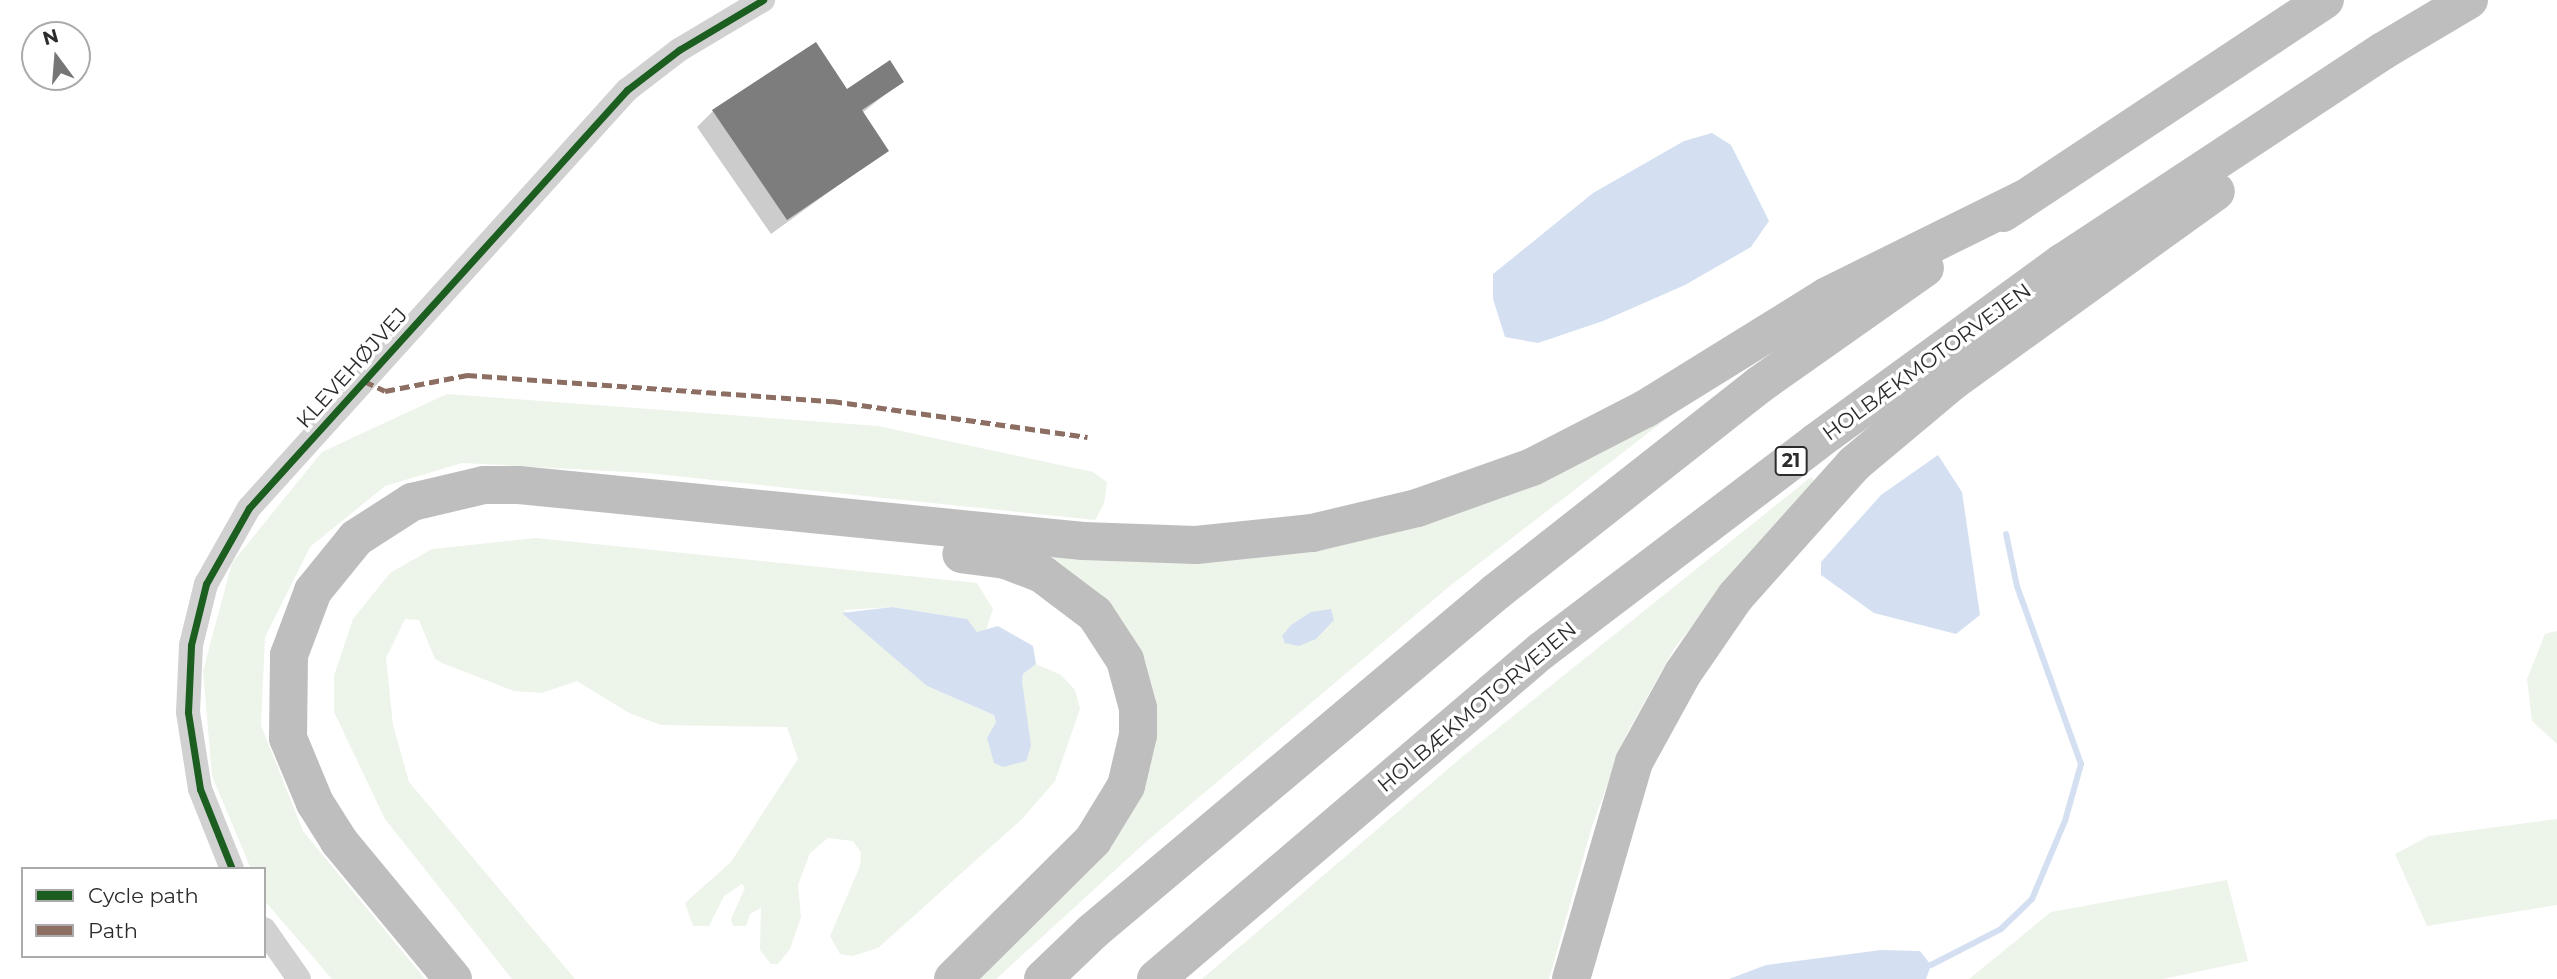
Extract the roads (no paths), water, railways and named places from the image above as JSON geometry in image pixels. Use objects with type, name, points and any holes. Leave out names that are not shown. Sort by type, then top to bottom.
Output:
[{"type":"highway","points":[[1043,979],[1092,932],[1496,592],[1759,385],[2023,199],[2325,0]]},
{"type":"highway","name":"HOLBÆKMOTORVEJEN","points":[[1156,979],[1541,651],[1805,450],[2063,262],[2383,51],[2469,0]]},
{"type":"highway","points":[[1571,979],[1634,762],[1683,673],[1736,596],[1854,464],[1953,381],[2237,176],[2383,51]]},
{"type":"highway","points":[[453,979],[339,841],[306,786],[288,738],[289,655],[313,591],[356,538],[412,502],[473,486],[519,485],[1083,541],[1196,545],[1312,534],[1417,508],[1532,467],[1646,409],[1827,296],[2023,199]]},
{"type":"highway","points":[[474,979],[359,830],[335,792],[314,733],[310,689],[322,631],[334,603],[375,554],[423,524],[455,514],[518,508],[1006,560],[1042,574],[1095,614],[1125,660],[1138,708],[1138,735],[1126,786],[1093,840],[953,979]]},
{"type":"street","name":"KLEVEHØJVEJ","points":[[231,867],[200,789],[188,712],[190,658],[206,584],[249,508],[627,90],[679,50],[763,0]]},
{"type":"street","points":[[266,932],[299,979]]},
{"type":"water","points":[[1712,133],[1731,145],[1769,221],[1751,247],[1685,285],[1603,321],[1538,343],[1505,337],[1493,299],[1493,274],[1593,193],[1684,141]]},
{"type":"water","points":[[1938,455],[1962,492],[1980,615],[1956,634],[1874,613],[1821,575],[1821,562],[1881,495]]},
{"type":"water","points":[[892,607],[967,619],[977,632],[998,626],[1033,646],[1036,664],[1023,674],[1022,681],[1031,746],[1026,761],[1003,767],[994,763],[987,738],[996,722],[994,715],[927,686],[842,613]]},
{"type":"water","points":[[1331,609],[1334,620],[1316,639],[1299,646],[1285,643],[1282,636],[1291,625],[1311,612]]},
{"type":"water","points":[[1881,950],[1920,951],[1931,965],[1926,979],[1729,979],[1766,965]]},
{"type":"waterway","points":[[1931,965],[2001,929],[2032,899],[2065,821],[2081,764],[2017,586],[2006,534]]}]
